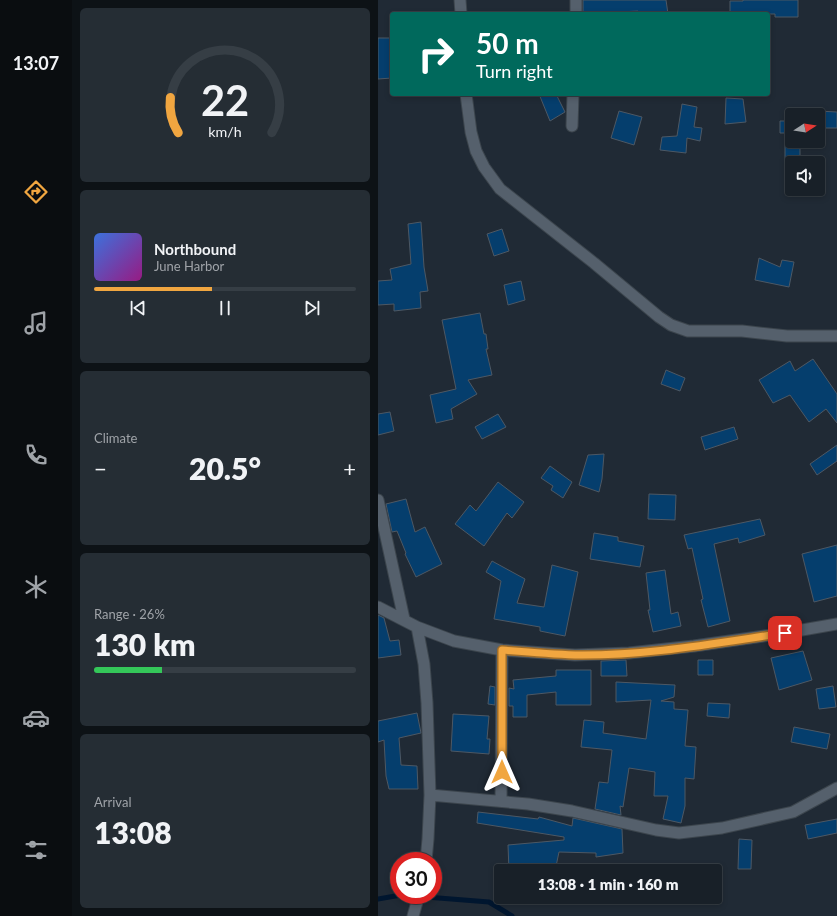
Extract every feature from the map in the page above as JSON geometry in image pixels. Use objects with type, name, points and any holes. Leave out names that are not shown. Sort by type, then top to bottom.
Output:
[{"type":"street","points":[[460,0],[461,12]]},
{"type":"street","points":[[576,0],[576,12]]},
{"type":"street","points":[[466,96],[471,132],[476,151],[484,167],[500,189],[588,258],[659,317],[671,325],[688,331],[742,331],[787,336],[837,336]]},
{"type":"street","points":[[572,126],[574,96]]},
{"type":"street","points":[[378,500],[404,619]]},
{"type":"street","points":[[378,607],[417,627],[454,641],[502,650],[575,655],[629,653],[702,645],[837,624]]},
{"type":"street","points":[[417,627],[424,664],[430,795],[427,852]]},
{"type":"street","points":[[501,801],[502,650]]},
{"type":"street","points":[[430,795],[528,804],[572,811],[656,830],[679,833],[722,828],[793,812],[837,788]]},
{"type":"street","points":[[413,916],[416,904]]},
{"type":"building","points":[[583,0],[666,0],[668,12],[638,11],[583,12]]},
{"type":"building","points":[[798,0],[798,17],[775,17],[775,14],[770,14],[770,12],[730,12],[730,1]]},
{"type":"building","points":[[378,38],[390,38],[390,78],[378,79]]},
{"type":"building","points":[[540,96],[557,96],[565,112],[550,121]]},
{"type":"building","points":[[726,98],[743,99],[746,122],[725,124]]},
{"type":"building","points":[[682,104],[697,107],[694,127],[702,128],[700,141],[687,138],[686,153],[660,150],[662,137],[677,136]]},
{"type":"building","points":[[619,111],[642,117],[634,145],[611,138]]},
{"type":"building","points":[[825,111],[837,112],[837,128],[825,128]]},
{"type":"building","points":[[780,121],[785,121],[785,133],[780,133]]},
{"type":"building","points":[[785,148],[800,148],[800,156],[785,156]]},
{"type":"building","points":[[421,222],[424,267],[428,291],[420,292],[421,308],[394,311],[394,304],[378,305],[378,281],[392,280],[390,269],[411,264],[408,224]]},
{"type":"building","points":[[502,229],[509,251],[494,256],[487,234]]},
{"type":"building","points":[[759,258],[780,267],[782,260],[794,262],[789,287],[755,280]]},
{"type":"building","points":[[521,281],[525,300],[508,305],[504,285]]},
{"type":"building","points":[[480,313],[484,334],[486,334],[488,349],[486,349],[492,375],[468,380],[477,394],[451,409],[453,419],[436,423],[430,395],[456,389],[442,320]]},
{"type":"building","points":[[813,359],[837,394],[837,423],[826,409],[809,422],[790,395],[773,403],[759,380],[790,361],[795,371]]},
{"type":"building","points":[[666,370],[685,378],[680,391],[661,384]]},
{"type":"building","points":[[390,412],[394,431],[378,435],[378,414]]},
{"type":"building","points":[[498,414],[506,427],[482,439],[475,427]]},
{"type":"building","points":[[734,427],[738,439],[705,450],[701,437]]},
{"type":"building","points":[[837,445],[837,461],[817,475],[810,464]]},
{"type":"building","points":[[604,454],[602,479],[599,492],[579,485],[588,455]]},
{"type":"building","points":[[550,466],[572,482],[563,498],[551,490],[553,486],[541,478]]},
{"type":"building","points":[[498,482],[524,502],[512,518],[507,513],[484,546],[455,524],[470,505],[476,511]]},
{"type":"building","points":[[649,494],[676,495],[675,520],[648,519]]},
{"type":"building","points":[[406,499],[415,532],[425,527],[442,564],[416,577],[405,554],[406,553],[397,531],[392,532],[386,504]]},
{"type":"building","points":[[760,519],[765,535],[739,543],[738,538],[714,544],[730,621],[708,627],[701,600],[703,599],[692,548],[688,549],[684,535]]},
{"type":"building","points":[[594,533],[618,537],[618,541],[644,546],[640,567],[590,559]]},
{"type":"building","points":[[837,545],[837,596],[814,602],[802,554]]},
{"type":"building","points":[[492,561],[525,579],[517,603],[544,607],[552,565],[578,572],[565,636],[540,631],[540,627],[494,619],[501,581],[486,572]]},
{"type":"building","points":[[665,570],[671,614],[678,612],[681,626],[653,632],[648,610],[650,610],[646,573]]},
{"type":"building","points":[[378,615],[384,618],[390,641],[399,640],[401,655],[378,658]]},
{"type":"building","points":[[803,651],[812,680],[779,690],[771,658]]},
{"type":"building","points":[[626,660],[627,676],[601,676],[601,661]]},
{"type":"building","points":[[698,660],[713,660],[713,675],[698,675]]},
{"type":"building","points":[[556,670],[591,670],[591,705],[556,705],[556,692],[527,695],[527,717],[513,717],[513,706],[509,706],[509,688],[514,689],[513,680],[556,676]]},
{"type":"building","points":[[616,682],[675,685],[674,697],[661,701],[674,702],[674,709],[688,710],[685,746],[696,747],[694,779],[685,778],[685,806],[681,823],[663,819],[668,796],[654,796],[655,772],[629,768],[623,807],[620,806],[621,815],[595,809],[599,782],[608,783],[612,750],[581,747],[584,720],[604,722],[603,733],[646,739],[651,700],[616,702]]},
{"type":"building","points":[[490,686],[495,687],[495,705],[488,704]]},
{"type":"building","points":[[833,686],[836,707],[819,709],[816,689]]},
{"type":"building","points":[[708,703],[730,704],[729,718],[707,716]]},
{"type":"building","points":[[417,713],[421,733],[399,738],[401,765],[417,766],[418,789],[389,789],[386,776],[384,740],[378,742],[378,721]]},
{"type":"building","points":[[453,714],[489,716],[487,739],[490,739],[489,754],[451,751]]},
{"type":"building","points":[[794,727],[830,734],[827,749],[791,742]]},
{"type":"building","points":[[478,812],[538,819],[539,817],[572,826],[573,818],[622,829],[623,853],[596,857],[596,853],[559,852],[556,864],[509,864],[508,845],[564,840],[564,837],[477,823]]},
{"type":"building","points":[[837,819],[837,833],[808,839],[805,825]]},
{"type":"building","points":[[739,839],[752,840],[751,869],[738,869]]},
{"type":"waterway","points":[[378,899],[401,895],[489,902],[512,916]]},
{"type":"route","points":[[502,772],[502,650],[575,655],[629,653],[694,646],[785,633]]}]
